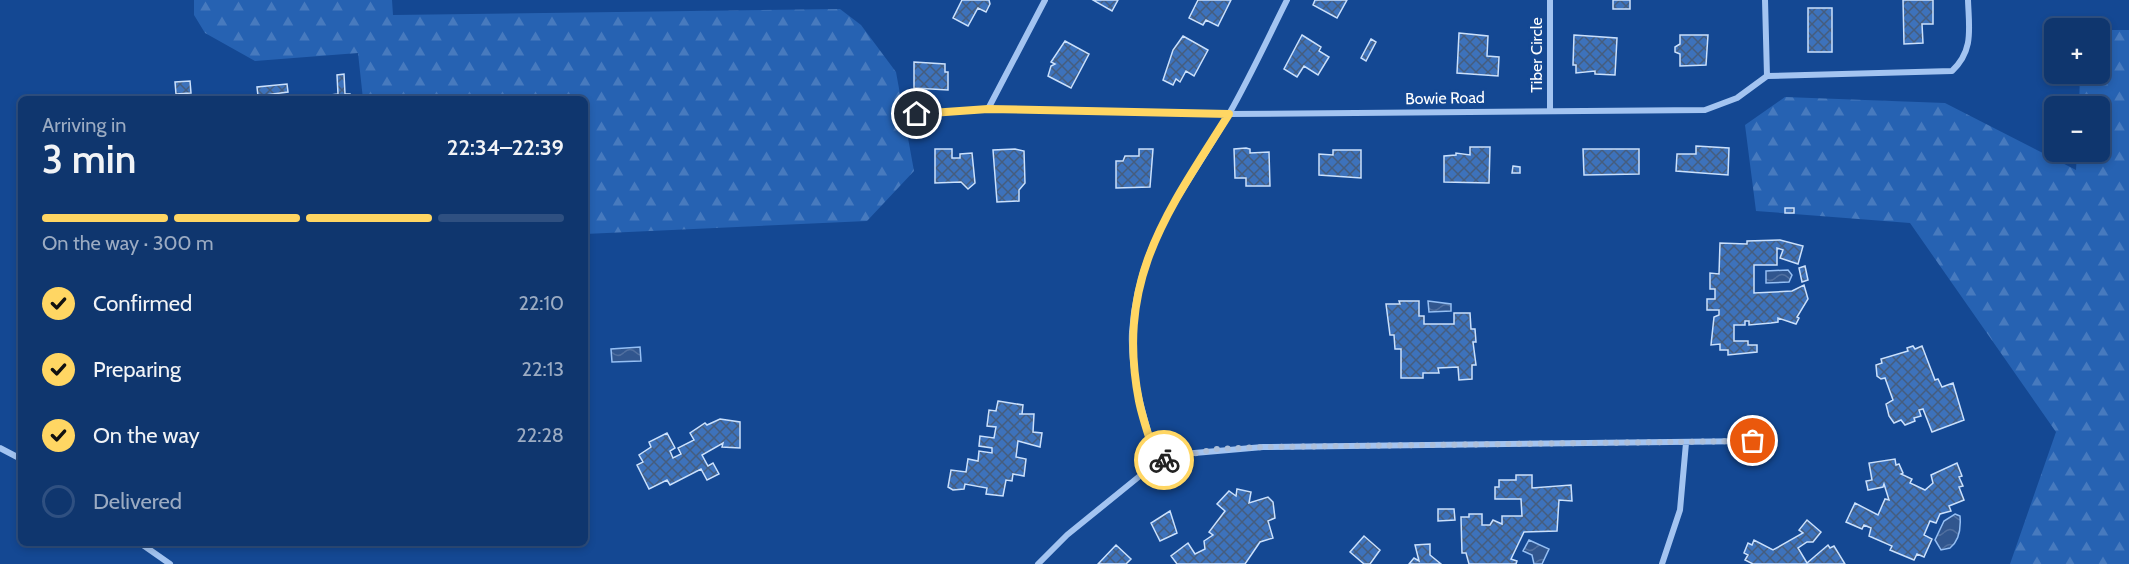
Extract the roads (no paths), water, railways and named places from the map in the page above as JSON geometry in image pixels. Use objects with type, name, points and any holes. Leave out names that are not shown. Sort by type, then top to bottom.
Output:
[{"type":"street","points":[[988,109],[1045,0]]},
{"type":"street","points":[[1157,462],[1139,401],[1132,334],[1141,274],[1164,219],[1229,114],[1287,0]]},
{"type":"street","name":"Tiber Circle","points":[[1550,0],[1550,110]]},
{"type":"street","points":[[1766,0],[1767,76],[1952,71],[1961,62],[1968,49],[1968,0]]},
{"type":"street","name":"Bowie Road","points":[[917,114],[988,109],[1229,114],[1705,110],[1737,98],[1767,76]]},
{"type":"street","points":[[1038,564],[1067,535],[1157,462],[1184,454],[1215,449],[1263,447],[1753,441]]},
{"type":"street","points":[[1662,564],[1680,510],[1686,443]]},
{"type":"street","points":[[0,448],[18,457]]},
{"type":"street","points":[[144,546],[170,564]]},
{"type":"water","points":[[1788,270],[1792,275],[1789,282],[1766,283],[1766,271]]},
{"type":"water","points":[[1428,301],[1451,304],[1451,311],[1429,312]]},
{"type":"water","points":[[640,347],[641,361],[612,362],[611,349]]},
{"type":"water","points":[[1955,514],[1960,516],[1958,538],[1950,548],[1941,550],[1935,540],[1944,521]]},
{"type":"water","points":[[1529,540],[1549,549],[1542,564],[1534,564],[1532,555],[1523,551]]}]
